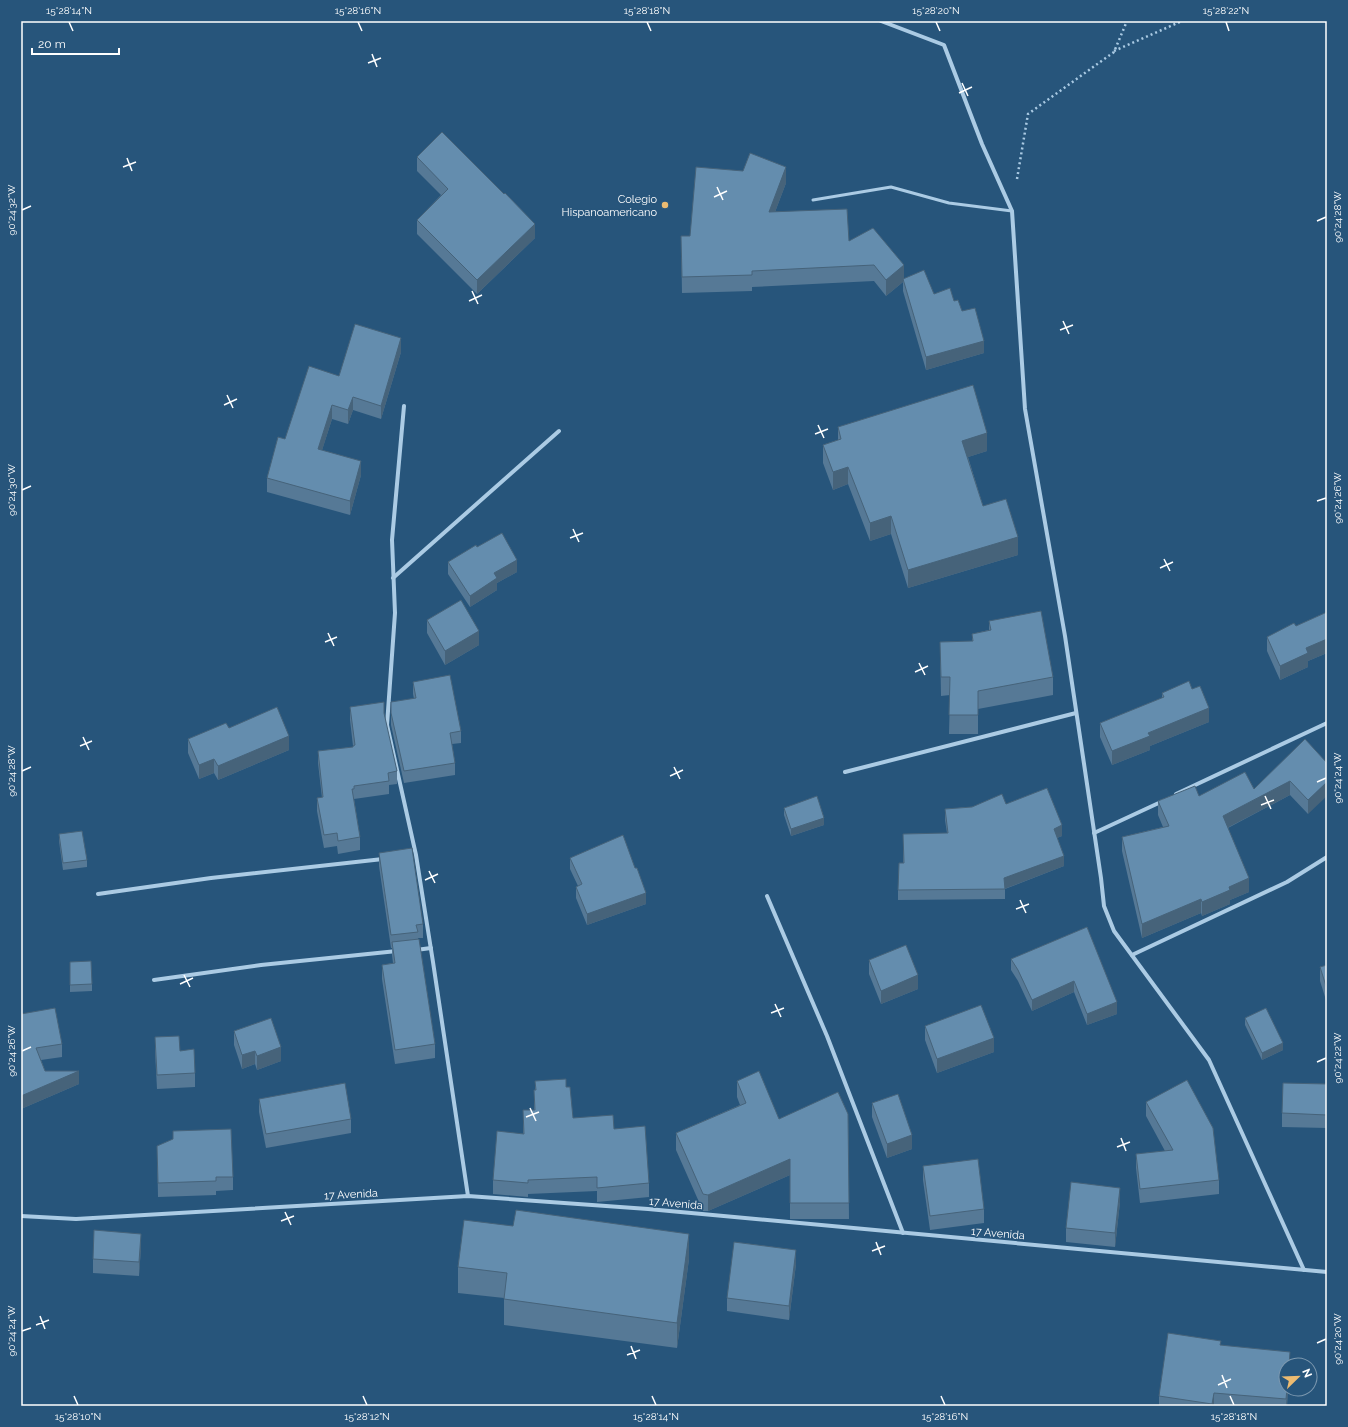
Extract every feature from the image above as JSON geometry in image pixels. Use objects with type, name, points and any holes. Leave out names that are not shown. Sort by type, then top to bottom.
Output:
[{"type":"street","points":[[881,21],[944,45],[982,144],[1012,211],[1025,409],[1065,636],[1104,906],[1114,931],[1210,1060],[1304,1270]]},
{"type":"street","points":[[404,406],[392,540],[395,613],[387,724],[416,855],[468,1196]]},
{"type":"street","points":[[394,578],[559,431]]},
{"type":"street","points":[[845,772],[1076,713]]},
{"type":"street","points":[[1173,796],[1327,723]]},
{"type":"street","points":[[1094,833],[1166,799]]},
{"type":"street","points":[[408,856],[416,855]]},
{"type":"street","points":[[1132,956],[1287,882],[1327,857]]},
{"type":"street","points":[[98,894],[211,878],[392,858]]},
{"type":"street","points":[[767,896],[827,1036],[903,1233]]},
{"type":"street","points":[[408,950],[431,948]]},
{"type":"street","points":[[154,980],[261,964],[400,951]]},
{"type":"street","name":"17 Avenida","points":[[21,1216],[76,1219],[468,1196],[648,1209],[1327,1272]]},
{"type":"lane","points":[[813,200],[891,187],[949,204],[1012,211]]},
{"type":"path","points":[[1114,52],[1127,21]]},
{"type":"path","points":[[1017,181],[1028,114],[1114,52],[1182,21]]},
{"type":"building","points":[[442,132],[535,224],[477,280],[417,220],[448,189],[417,157]]},
{"type":"building","points":[[750,153],[786,167],[769,212],[847,209],[849,241],[873,228],[904,265],[886,280],[874,265],[752,271],[752,275],[682,277],[681,236],[690,236],[696,167],[743,171]]},
{"type":"building","points":[[924,270],[934,294],[950,288],[954,301],[958,300],[962,311],[975,308],[984,341],[926,357],[903,279]]},
{"type":"building","points":[[355,324],[401,338],[381,406],[353,397],[348,410],[332,405],[318,449],[361,461],[350,501],[267,478],[278,437],[285,439],[309,366],[339,376]]},
{"type":"building","points":[[973,385],[987,433],[962,441],[983,506],[1006,499],[1018,537],[908,570],[891,516],[870,523],[848,467],[833,472],[823,445],[841,439],[838,427]]},
{"type":"building","points":[[502,533],[517,560],[494,573],[497,578],[470,596],[448,562],[476,545],[477,547]]},
{"type":"building","points":[[461,600],[479,631],[445,651],[427,620]]},
{"type":"building","points":[[1041,611],[1053,677],[978,691],[978,715],[949,715],[950,677],[941,677],[940,642],[973,641],[972,634],[991,630],[989,621]]},
{"type":"building","points":[[1327,612],[1327,639],[1306,648],[1308,653],[1280,666],[1267,637],[1294,623],[1296,626]]},
{"type":"building","points":[[450,675],[461,731],[450,733],[455,763],[404,771],[391,713],[391,702],[416,698],[413,682]]},
{"type":"building","points":[[1189,681],[1192,689],[1200,686],[1209,708],[1148,733],[1150,736],[1112,751],[1100,723],[1164,697],[1162,693]]},
{"type":"building","points":[[384,702],[384,713],[397,771],[388,773],[389,781],[354,786],[354,789],[352,789],[360,837],[338,841],[337,833],[324,835],[317,798],[323,797],[318,751],[353,747],[355,745],[350,707]]},
{"type":"building","points":[[277,707],[289,736],[218,766],[214,759],[199,765],[188,739],[226,723],[229,728]]},
{"type":"building","points":[[1305,739],[1327,763],[1327,782],[1308,800],[1290,781],[1223,816],[1249,878],[1229,887],[1230,890],[1202,902],[1201,899],[1142,924],[1122,837],[1169,826],[1158,801],[1195,786],[1199,796],[1245,772],[1254,789]]},
{"type":"building","points":[[1047,788],[1062,825],[1054,829],[1064,856],[1004,878],[1005,889],[898,890],[899,863],[904,863],[903,834],[948,833],[945,809],[972,807],[1002,794],[1006,804]]},
{"type":"building","points":[[817,796],[824,818],[791,829],[784,808]]},
{"type":"building","points":[[82,831],[87,860],[63,863],[59,834]]},
{"type":"building","points":[[623,835],[646,893],[587,914],[576,887],[582,884],[570,858]]},
{"type":"building","points":[[412,848],[423,924],[416,925],[418,932],[391,935],[379,853]]},
{"type":"building","points":[[1087,927],[1117,1002],[1087,1014],[1074,981],[1032,1000],[1018,970],[1011,959]]},
{"type":"building","points":[[419,939],[435,1044],[395,1050],[382,965],[395,963],[392,942]]},
{"type":"building","points":[[906,945],[918,975],[881,991],[869,960]]},
{"type":"building","points":[[91,961],[92,984],[70,985],[70,962]]},
{"type":"building","points":[[1327,965],[1327,989],[1320,967]]},
{"type":"building","points":[[981,1005],[994,1038],[937,1059],[925,1026]]},
{"type":"building","points":[[55,1008],[62,1044],[36,1048],[45,1071],[79,1071],[21,1096],[21,1014]]},
{"type":"building","points":[[1266,1008],[1283,1043],[1262,1053],[1245,1018]]},
{"type":"building","points":[[271,1018],[281,1047],[257,1056],[255,1051],[242,1055],[234,1031]]},
{"type":"building","points":[[179,1036],[180,1051],[194,1049],[195,1073],[157,1075],[155,1037]]},
{"type":"building","points":[[759,1071],[779,1119],[838,1092],[848,1114],[849,1203],[790,1203],[790,1159],[708,1195],[703,1194],[676,1133],[746,1103],[737,1081]]},
{"type":"building","points":[[566,1079],[566,1087],[570,1087],[573,1118],[613,1115],[614,1129],[645,1126],[649,1183],[597,1188],[597,1177],[528,1180],[528,1183],[493,1180],[497,1131],[524,1134],[523,1110],[535,1110],[535,1081]]},
{"type":"building","points":[[1187,1080],[1213,1128],[1219,1180],[1140,1189],[1136,1154],[1173,1150],[1146,1102]]},
{"type":"building","points":[[345,1083],[351,1119],[266,1134],[259,1099]]},
{"type":"building","points":[[1283,1083],[1327,1084],[1327,1115],[1282,1113]]},
{"type":"building","points":[[898,1094],[912,1135],[887,1144],[872,1103]]},
{"type":"building","points":[[231,1129],[233,1177],[216,1177],[216,1181],[158,1183],[157,1146],[173,1139],[173,1131]]},
{"type":"building","points":[[978,1159],[984,1209],[930,1216],[923,1166]]},
{"type":"building","points":[[1071,1182],[1120,1188],[1115,1233],[1066,1228]]},
{"type":"building","points":[[516,1210],[689,1234],[677,1323],[504,1299],[507,1273],[458,1267],[464,1220],[513,1226]]},
{"type":"building","points":[[94,1230],[141,1234],[139,1262],[93,1259]]},
{"type":"building","points":[[734,1242],[796,1250],[789,1306],[727,1298]]},
{"type":"building","points":[[1168,1333],[1221,1341],[1220,1345],[1290,1352],[1290,1357],[1278,1357],[1278,1397],[1286,1397],[1286,1399],[1214,1393],[1212,1404],[1159,1396]]},
{"type":"place","name":"Colegio Hispanoamericano","points":[[665,205]]}]
